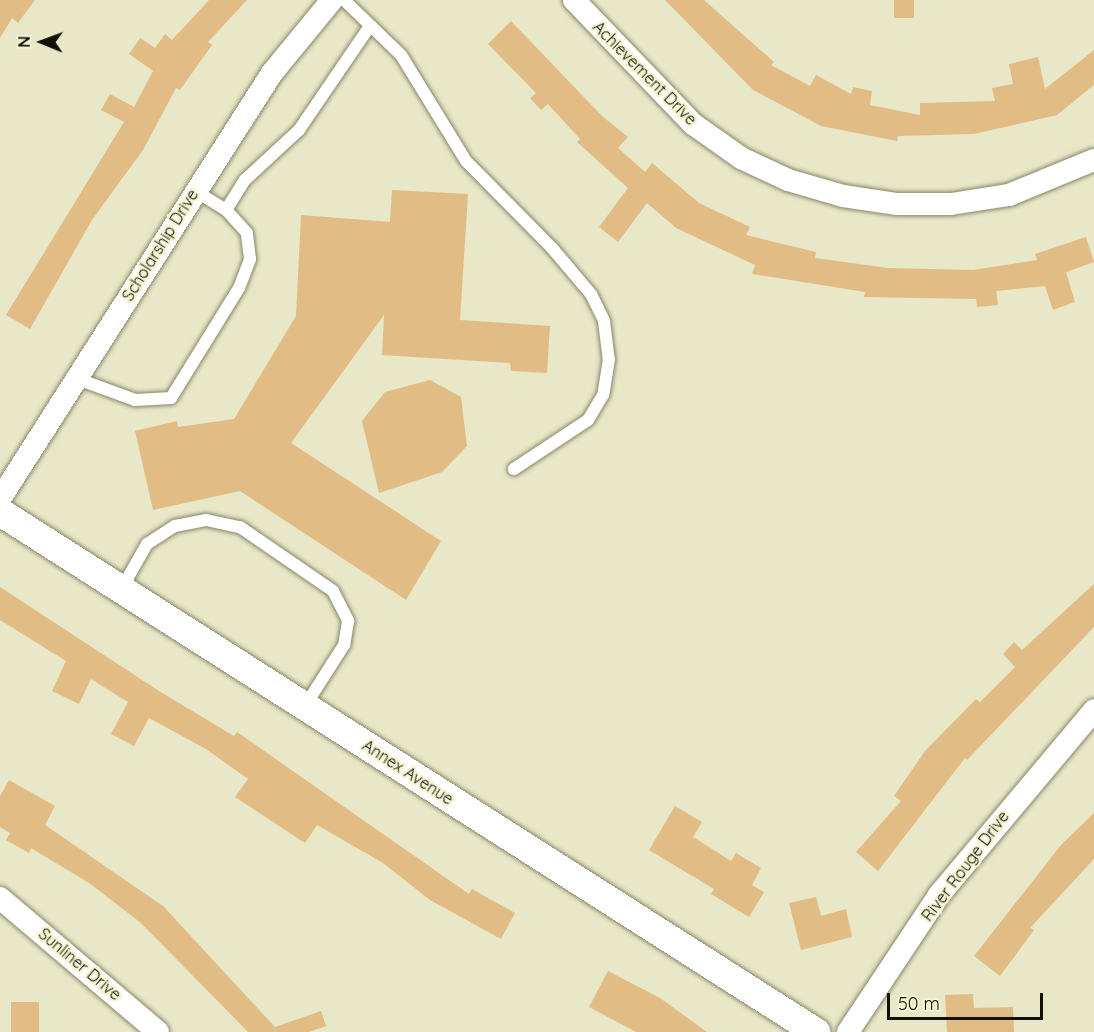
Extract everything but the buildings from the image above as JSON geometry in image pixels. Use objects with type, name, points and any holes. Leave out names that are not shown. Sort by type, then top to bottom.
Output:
[{"type":"street","name":"Scholarship Drive","points":[[0,499],[194,190],[272,73],[332,0]]},
{"type":"street","name":"Achievement Drive","points":[[574,0],[693,124],[741,158],[788,180],[843,196],[897,204],[951,204],[1009,195],[1094,160]]},
{"type":"street","name":"Annex Avenue","points":[[0,512],[816,1032]]},
{"type":"street","name":"River Rouge Drive","points":[[848,1032],[939,895],[1094,710]]},
{"type":"street","name":"Sunliner Drive","points":[[0,897],[149,1029]]},
{"type":"lane","points":[[344,0],[401,55],[466,161],[559,255],[591,294],[604,321],[609,359],[603,395],[593,412],[588,420],[514,469]]},
{"type":"lane","points":[[226,210],[245,180],[299,130],[370,26]]},
{"type":"lane","points":[[75,378],[135,400],[171,398],[239,288],[250,260],[247,233],[226,210],[194,190]]},
{"type":"lane","points":[[122,588],[147,544],[175,526],[206,520],[240,527],[333,591],[348,621],[344,645],[305,706]]}]
